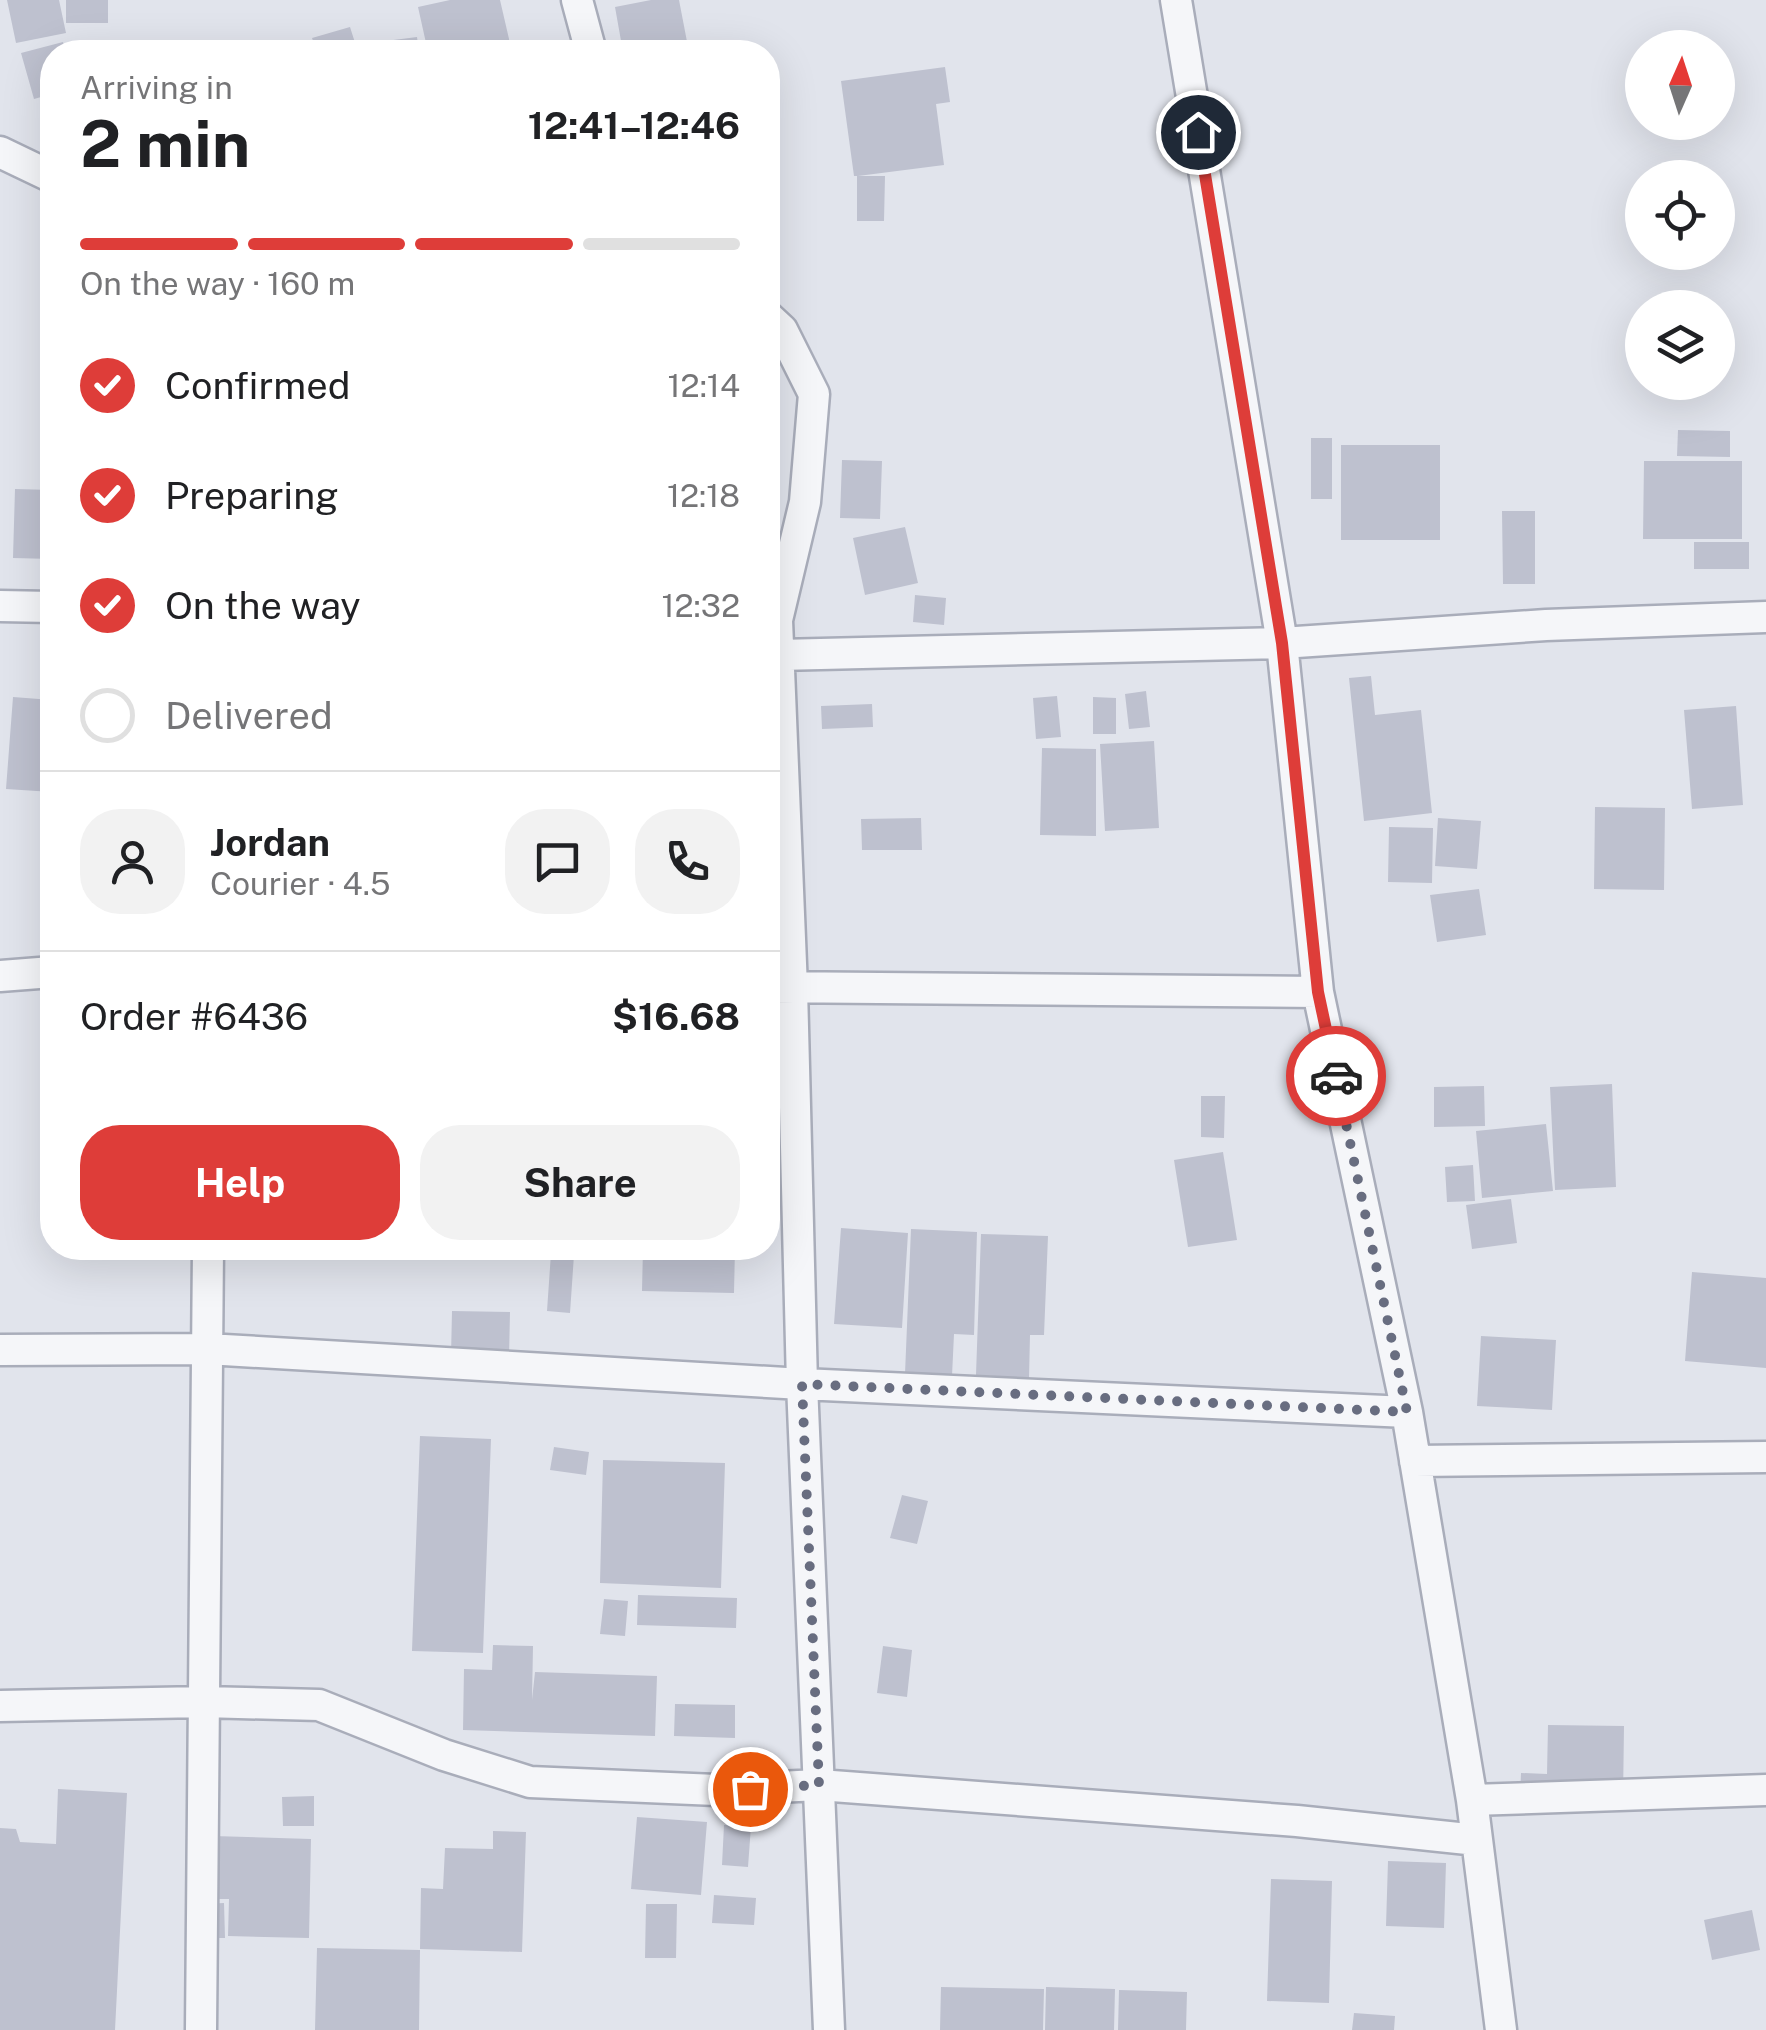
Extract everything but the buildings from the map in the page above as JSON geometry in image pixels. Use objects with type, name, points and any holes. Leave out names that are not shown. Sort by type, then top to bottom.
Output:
[{"type":"street","points":[[577,0],[588,40]]},
{"type":"street","points":[[1176,0],[1282,643],[1318,992],[1407,1412],[1472,1800],[1501,2030]]},
{"type":"street","points":[[0,152],[40,170]]},
{"type":"street","points":[[780,328],[814,394],[805,502],[780,591]]},
{"type":"street","points":[[0,606],[40,607]]},
{"type":"street","points":[[780,655],[1282,643],[1546,625],[1766,617]]},
{"type":"street","points":[[0,976],[40,973]]},
{"type":"street","points":[[829,2030],[802,1384],[780,988],[1318,992]]},
{"type":"street","points":[[201,2030],[208,1260]]},
{"type":"street","points":[[0,1350],[207,1349],[802,1384],[1407,1412]]},
{"type":"street","points":[[1415,1461],[1766,1457]]},
{"type":"street","points":[[0,1706],[204,1702],[319,1705],[444,1755],[530,1782],[716,1790],[819,1785],[1297,1821],[1478,1840]]},
{"type":"street","points":[[1472,1800],[1766,1790]]},
{"type":"way so far","points":[[750,1789],[819,1785],[802,1384],[1407,1412],[1336,1076]]},
{"type":"route","points":[[1198,132],[1282,643],[1318,992],[1336,1076]]}]
